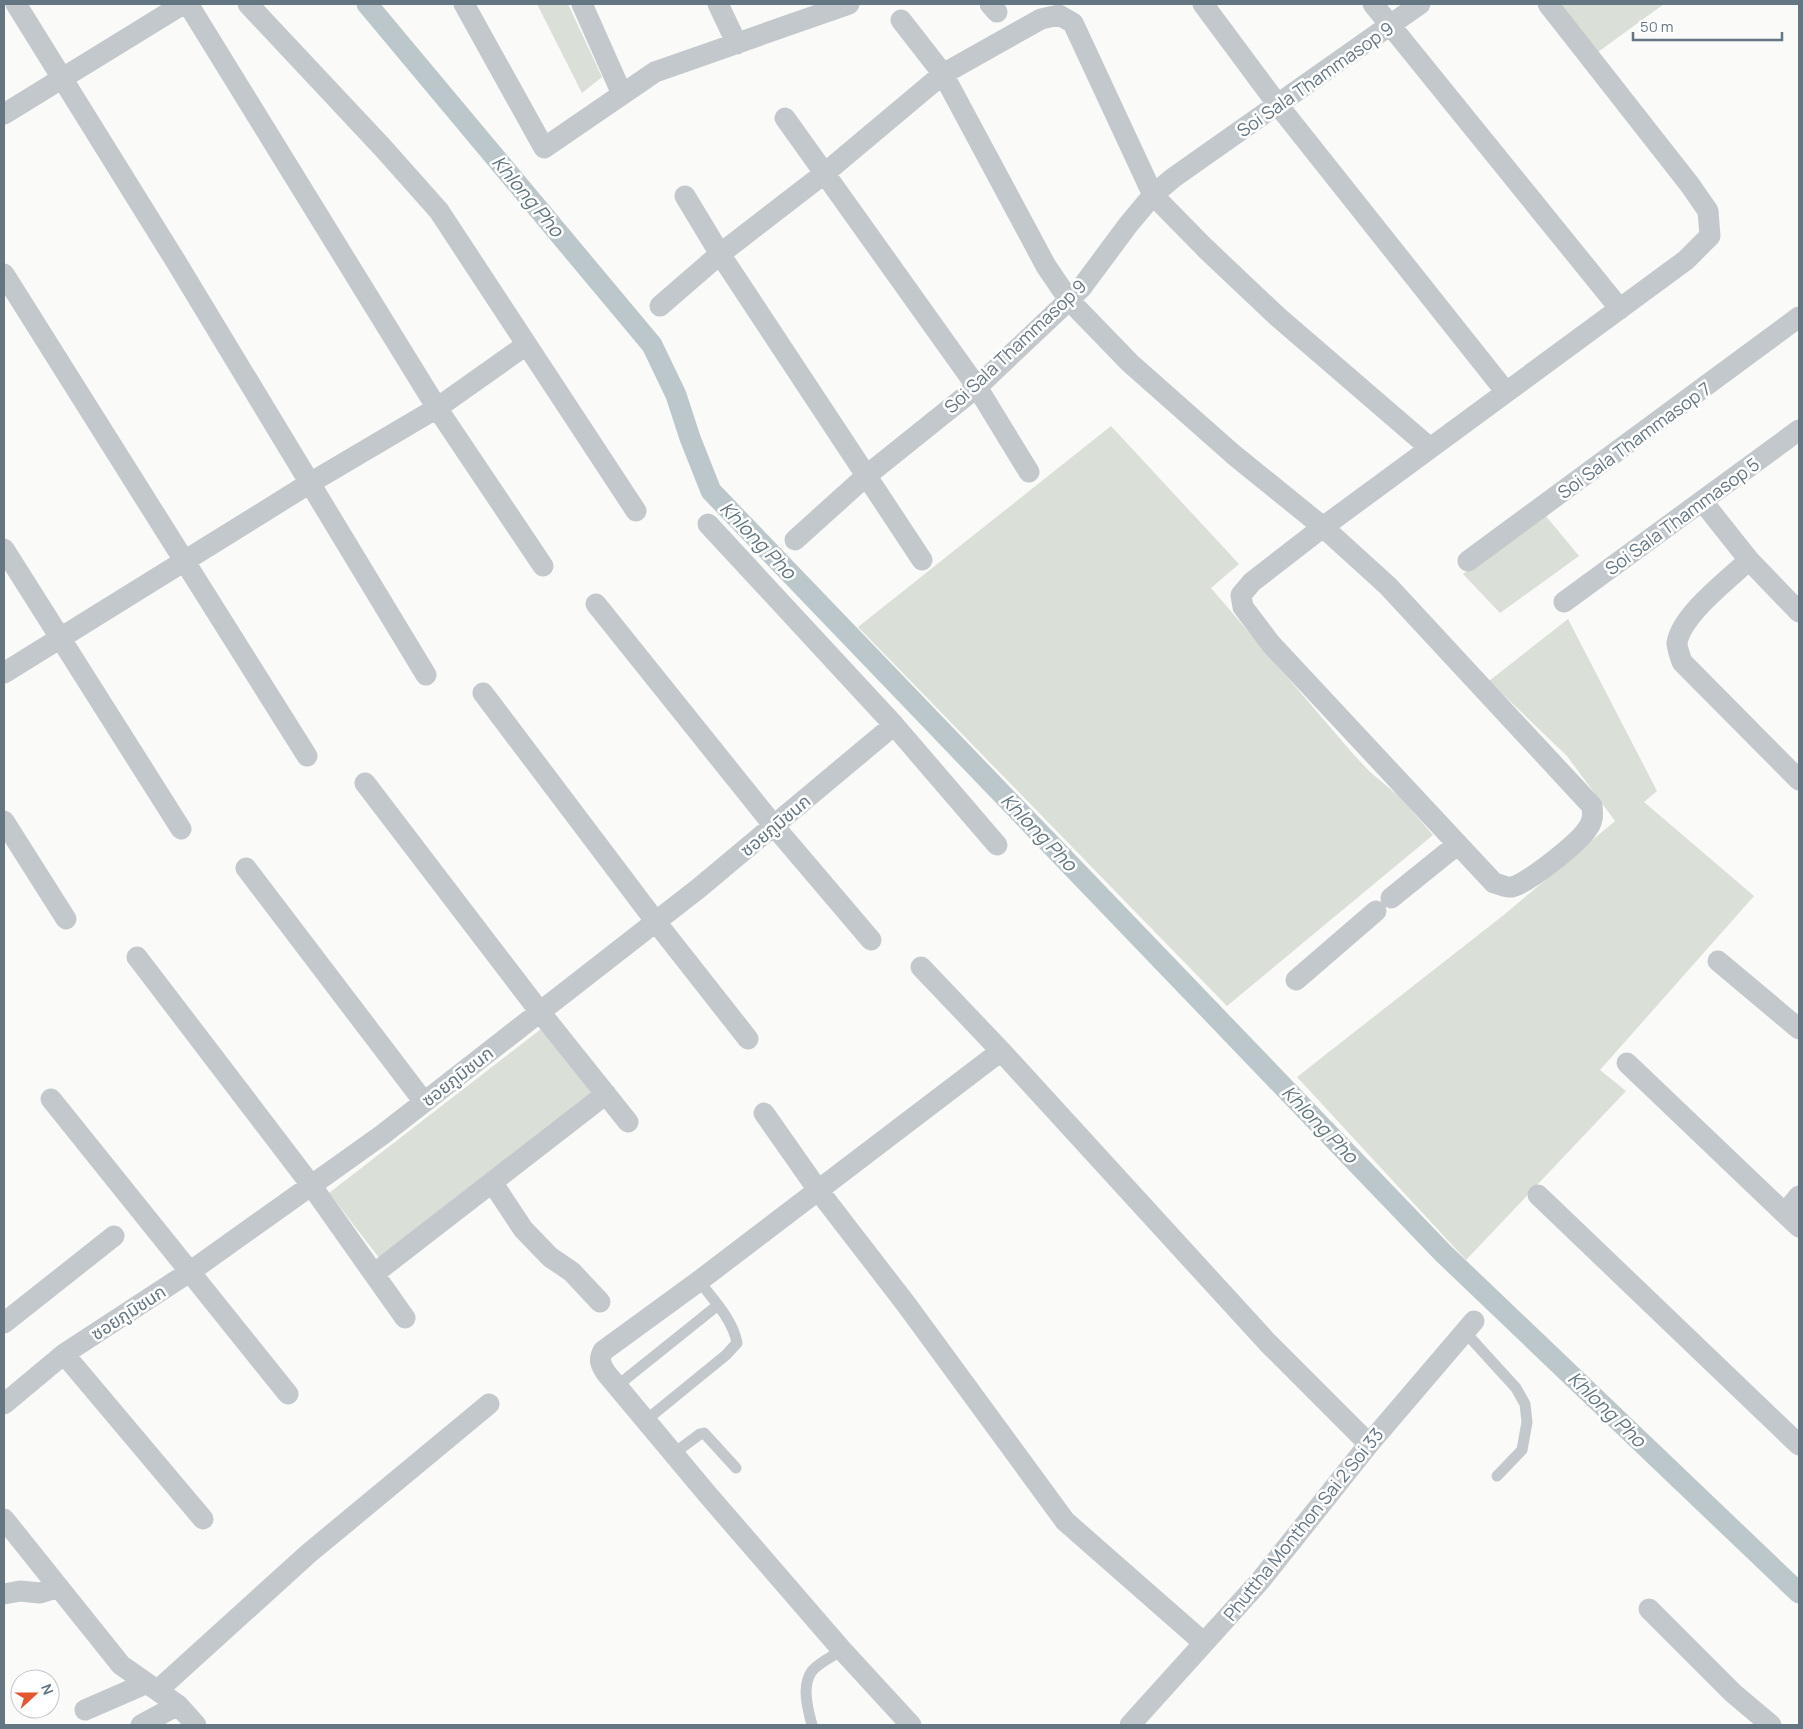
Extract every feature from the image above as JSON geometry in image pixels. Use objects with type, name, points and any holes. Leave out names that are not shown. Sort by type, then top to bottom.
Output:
[{"type":"street","points":[[16,4],[426,675]]},
{"type":"street","points":[[4,114],[183,4]]},
{"type":"street","points":[[188,4],[437,408],[543,566]]},
{"type":"street","points":[[248,4],[384,148],[439,211],[636,511]]},
{"type":"street","points":[[464,4],[544,148],[655,72],[847,4]]},
{"type":"street","points":[[582,4],[622,94]]},
{"type":"street","points":[[718,4],[737,44]]},
{"type":"street","points":[[1204,4],[1278,105],[1506,392]]},
{"type":"street","points":[[1373,4],[1620,309]]},
{"type":"street","name":"Soi Sala Thammasop 9","points":[[795,540],[866,476],[977,387],[1069,300],[1153,195],[1173,178],[1420,4]]},
{"type":"street","points":[[901,20],[943,74],[1046,266],[1069,300],[1130,362],[1234,455],[1323,527],[1388,586],[1592,806],[1593,817],[1588,830],[1540,872],[1510,888],[1494,883],[1271,644],[1243,607],[1241,596],[1252,582],[1323,527],[1686,260],[1710,236],[1708,211],[1548,4]]},
{"type":"street","points":[[660,306],[720,254],[825,173],[943,74],[1041,19],[1059,15],[1073,23],[1153,195],[1205,248],[1278,317],[1430,448]]},
{"type":"street","points":[[785,118],[977,387],[1029,472]]},
{"type":"street","points":[[685,196],[720,254],[922,560]]},
{"type":"street","points":[[4,274],[307,756]]},
{"type":"street","name":"Soi Sala Thammasop 7","points":[[1468,561],[1799,318]]},
{"type":"street","points":[[4,673],[310,483],[437,408],[526,345]]},
{"type":"street","name":"Soi Sala Thammasop 5","points":[[1564,602],[1799,430]]},
{"type":"street","points":[[1703,502],[1749,560],[1799,612]]},
{"type":"street","points":[[708,524],[894,725],[997,844]]},
{"type":"street","points":[[4,548],[181,829]]},
{"type":"street","points":[[1749,560],[1695,611],[1685,625],[1677,643],[1682,662],[1799,780]]},
{"type":"street","points":[[596,604],[774,826],[871,940]]},
{"type":"street","points":[[483,693],[656,922],[748,1039]]},
{"type":"street","name":"ซอยภูมิชนก","points":[[4,1404],[64,1354],[191,1271],[424,1102],[656,922],[894,725]]},
{"type":"street","points":[[364,783],[540,1012],[628,1122]]},
{"type":"street","points":[[4,821],[66,920]]},
{"type":"street","points":[[1296,980],[1384,904],[1458,844]]},
{"type":"street","points":[[246,868],[424,1102]]},
{"type":"street","points":[[137,957],[311,1185],[375,1272],[406,1318]]},
{"type":"street","points":[[1718,961],[1799,1028]]},
{"type":"street","points":[[921,967],[1001,1051],[1268,1343],[1369,1444]]},
{"type":"street","points":[[911,1725],[842,1650],[672,1454],[600,1363],[603,1350],[699,1281],[1001,1051]]},
{"type":"street","points":[[1626,1063],[1792,1220],[1799,1196]]},
{"type":"street","points":[[375,1272],[606,1094]]},
{"type":"street","points":[[51,1099],[288,1394]]},
{"type":"street","points":[[764,1113],[818,1190],[906,1304],[1065,1521],[1204,1643]]},
{"type":"street","points":[[492,1182],[522,1229],[550,1257],[572,1272],[600,1302]]},
{"type":"street","points":[[1538,1195],[1799,1445]]},
{"type":"street","points":[[4,1323],[114,1236]]},
{"type":"street","name":"Phuttha Monthon Sai 2 Soi 33","points":[[1130,1725],[1260,1582],[1369,1444],[1469,1326]]},
{"type":"street","points":[[64,1354],[203,1518]]},
{"type":"street","points":[[85,1710],[153,1687],[308,1554],[489,1404]]},
{"type":"street","points":[[4,1518],[121,1665],[178,1705],[196,1725]]},
{"type":"street","points":[[4,1594],[20,1591],[40,1593],[59,1587]]},
{"type":"street","points":[[1649,1609],[1734,1693],[1771,1725]]},
{"type":"street","points":[[141,1725],[178,1705]]},
{"type":"lane","points":[[645,1421],[726,1355],[737,1343],[735,1335],[718,1305],[699,1281]]},
{"type":"lane","points":[[617,1386],[718,1305]]},
{"type":"lane","points":[[1469,1326],[1516,1388],[1525,1404],[1526,1438],[1522,1450],[1497,1476]]},
{"type":"lane","points":[[672,1454],[700,1434],[704,1434],[736,1468]]},
{"type":"lane","points":[[812,1725],[807,1708],[807,1684],[812,1671],[842,1650]]},
{"type":"shaded area","points":[[537,4],[568,4],[602,77],[582,93]]},
{"type":"shaded area","points":[[1559,4],[1664,4],[1598,52]]},
{"type":"shaded area","points":[[1111,426],[1239,564],[1211,588],[1354,755],[1370,772],[1401,798],[1433,835],[1227,1006],[858,627]]},
{"type":"shaded area","points":[[1545,515],[1579,556],[1500,613],[1463,574]]},
{"type":"shaded area","points":[[1568,619],[1657,791],[1644,802],[1754,896],[1600,1070],[1626,1091],[1466,1260],[1297,1077],[1505,914],[1615,821],[1567,756],[1489,681]]},
{"type":"shaded area","points":[[541,1029],[592,1092],[380,1259],[329,1193]]},
{"type":"waterway","name":"Khlong Pho","points":[[367,4],[652,345],[676,395],[690,438],[711,491],[1443,1253],[1799,1593]]}]
